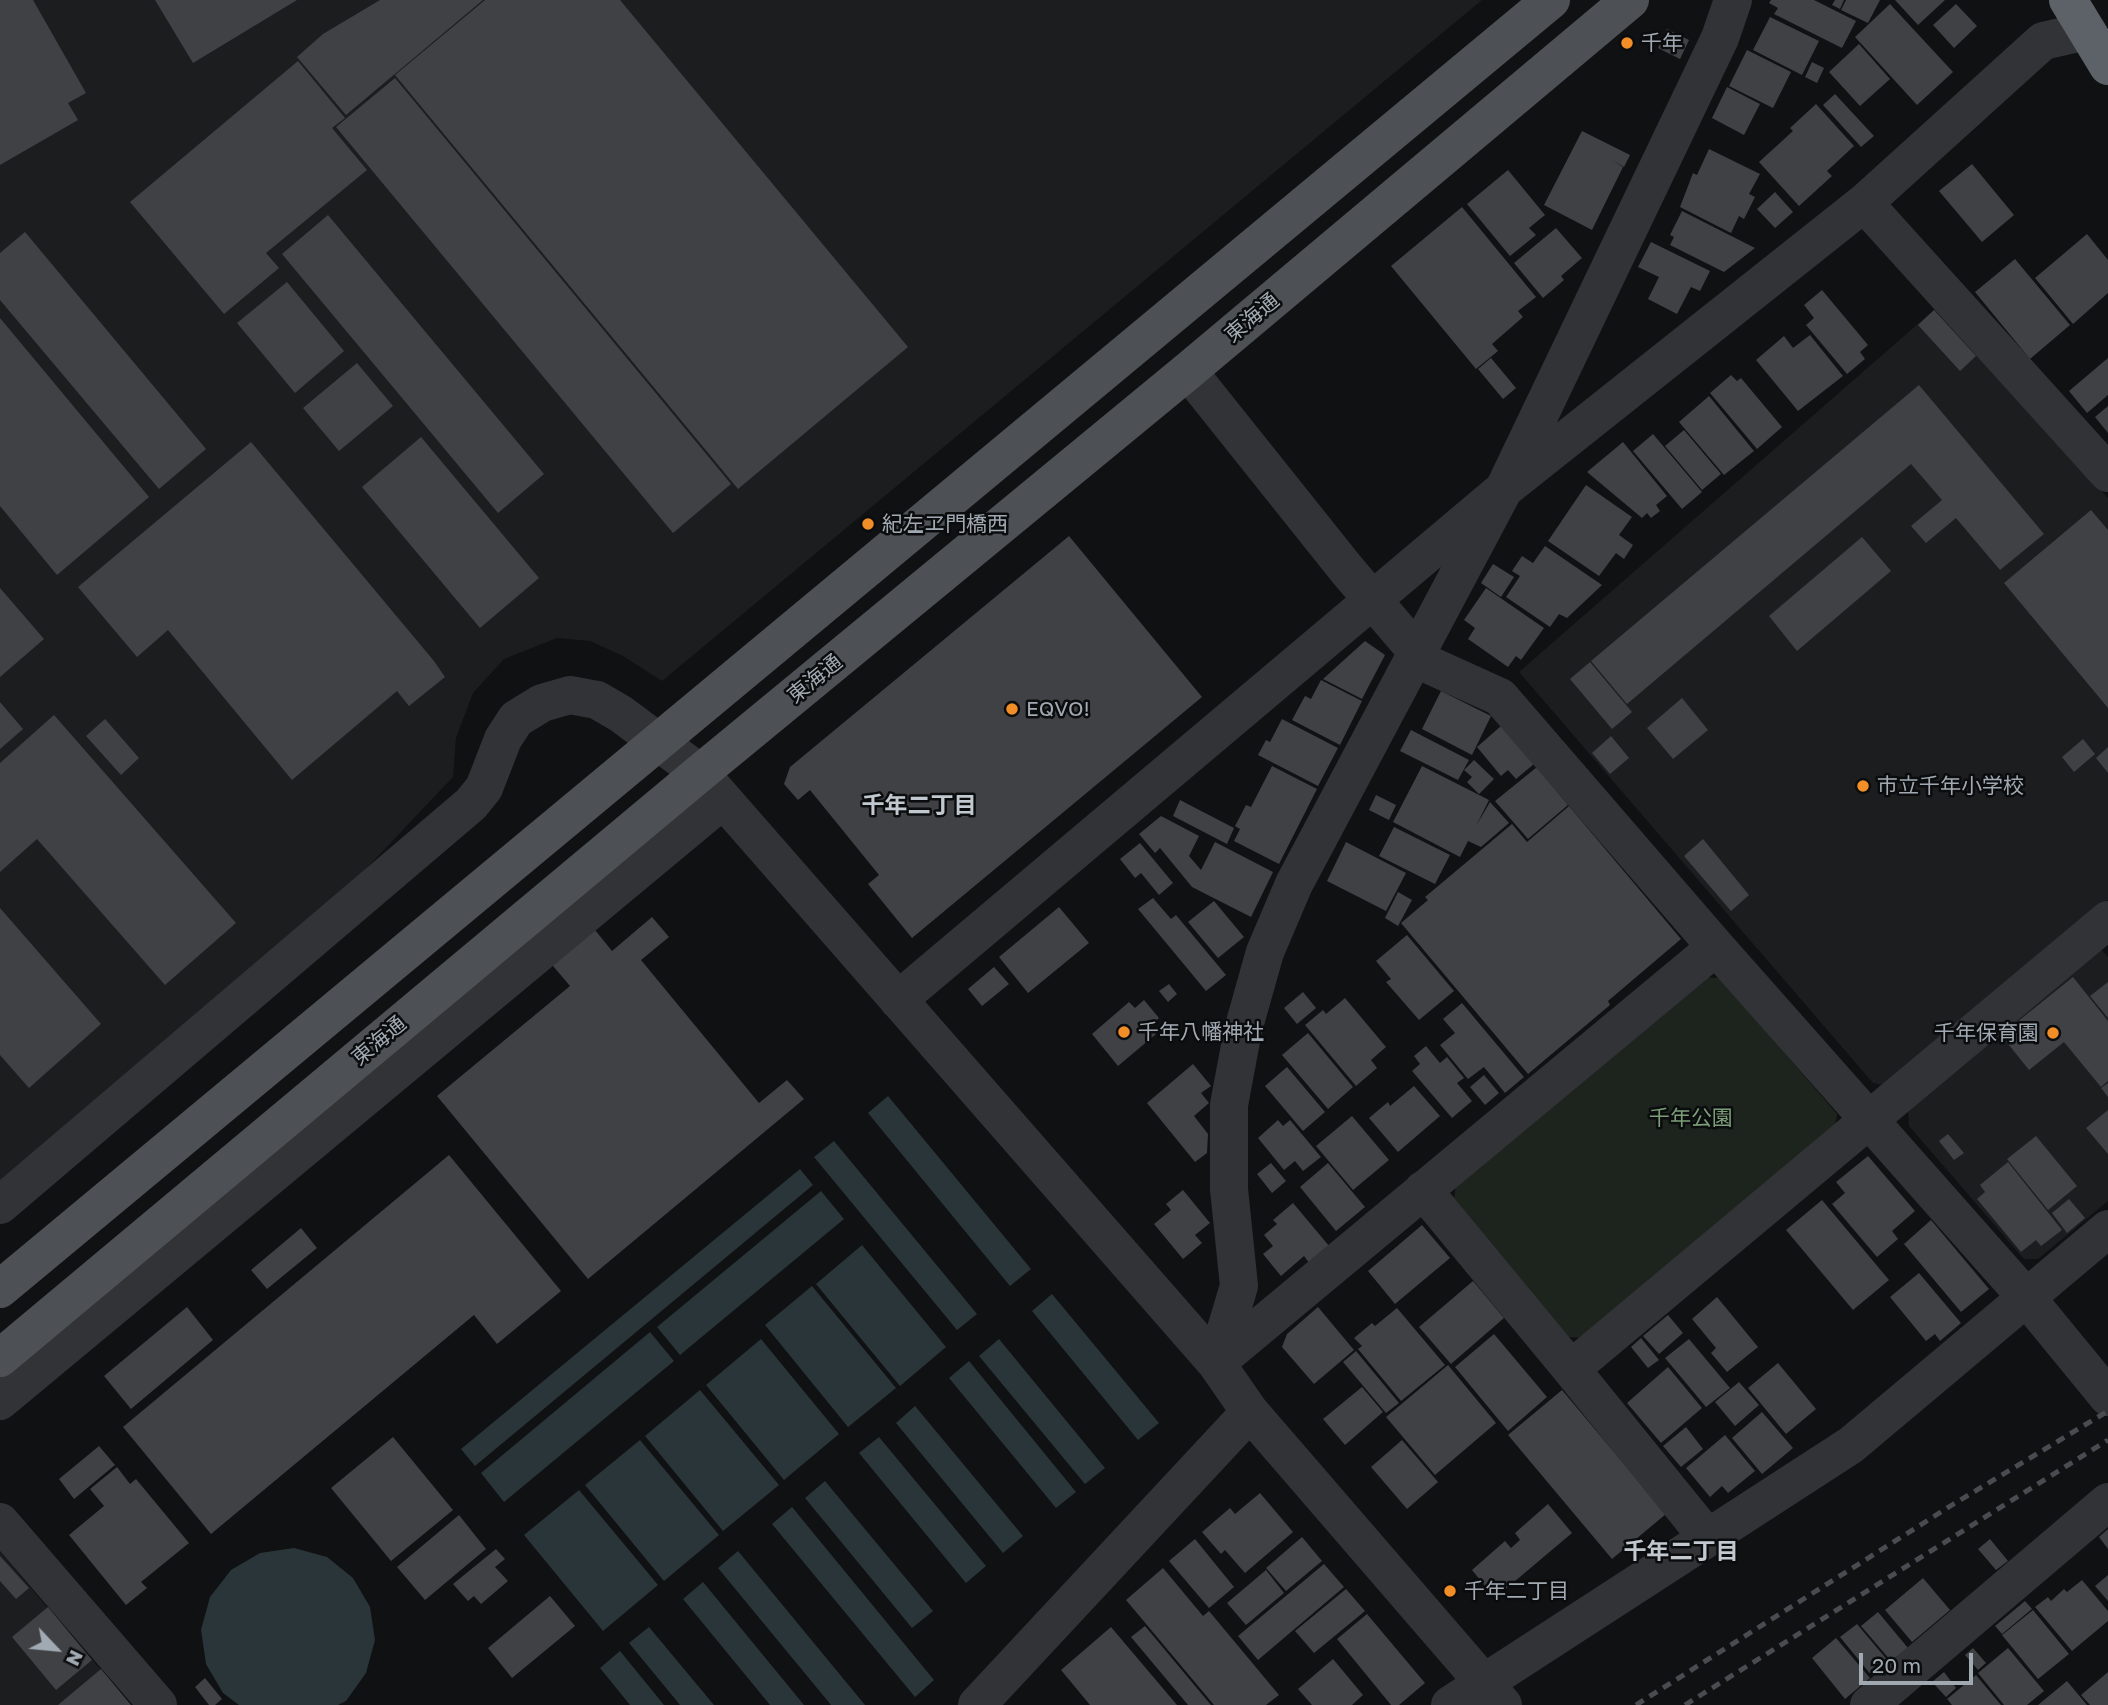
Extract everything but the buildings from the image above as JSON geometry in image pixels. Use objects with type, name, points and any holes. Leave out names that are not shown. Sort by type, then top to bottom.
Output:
[{"type":"highway","points":[[2078,15],[2108,66]]},
{"type":"main road","points":[[0,1289],[1551,0]]},
{"type":"main road","name":"東海通","points":[[0,1357],[608,849],[711,786],[1188,371],[1630,0]]},
{"type":"street","points":[[1216,1363],[1240,1286],[1229,1189],[1229,1105],[1243,1030],[1265,953],[1294,884],[1504,489],[1720,38],[1733,0]]},
{"type":"street","points":[[898,1000],[1504,489],[1864,203],[2043,41],[2078,15]]},
{"type":"street","points":[[1864,203],[2108,473]]},
{"type":"street","points":[[1188,371],[1416,655],[1500,697],[1716,947],[2104,1383]]},
{"type":"street","points":[[0,1205],[471,804],[484,788],[503,739],[516,719],[542,703],[570,695],[597,700],[657,741],[711,786],[1216,1363],[1250,1412],[1494,1694]]},
{"type":"street","points":[[0,1401],[711,786]]},
{"type":"street","points":[[1571,1368],[2108,920]]},
{"type":"street","points":[[1216,1363],[1716,947]]},
{"type":"street","points":[[1423,1190],[1707,1537]]},
{"type":"street","points":[[1450,1705],[1494,1694],[1707,1537],[1852,1445],[2108,1228]]},
{"type":"street","points":[[976,1705],[1250,1412]]},
{"type":"street","points":[[1869,1705],[2108,1502]]},
{"type":"street","points":[[0,1522],[158,1705]]},
{"type":"shaded area","points":[[0,0],[1482,0],[662,681],[623,656],[590,641],[557,638],[504,659],[473,693],[456,738],[453,777],[326,911],[0,1182]]},
{"type":"shaded area","name":"市立千年小学校","points":[[1935,309],[2108,498],[2108,900],[1887,1086],[1873,1083],[1519,672]]},
{"type":"shaded area","name":"千年保育園","points":[[2100,948],[2108,957],[2108,1201],[2038,1259],[2024,1259],[1909,1126],[1908,1109]]},
{"type":"shaded area","points":[[888,1096],[1031,1269],[1010,1286],[868,1113]]},
{"type":"shaded area","points":[[834,1141],[977,1314],[957,1330],[814,1157]]},
{"type":"shaded area","points":[[800,1169],[813,1185],[475,1466],[461,1449]]},
{"type":"shaded area","points":[[821,1191],[844,1219],[680,1355],[657,1327]]},
{"type":"shaded area","points":[[862,1245],[946,1347],[900,1386],[816,1284]]},
{"type":"shaded area","points":[[812,1286],[896,1388],[848,1427],[765,1325]]},
{"type":"shaded area","points":[[1052,1294],[1159,1423],[1138,1440],[1032,1311]]},
{"type":"shaded area","points":[[650,1332],[674,1361],[504,1502],[481,1473]]},
{"type":"shaded area","points":[[761,1339],[839,1434],[784,1480],[706,1385]]},
{"type":"shaded area","points":[[999,1339],[1105,1468],[1085,1484],[979,1356]]},
{"type":"shaded area","points":[[969,1361],[1076,1492],[1056,1508],[949,1378]]},
{"type":"shaded area","points":[[700,1390],[779,1485],[723,1531],[645,1436]]},
{"type":"shaded area","points":[[915,1406],[1023,1536],[1003,1553],[896,1423]]},
{"type":"shaded area","points":[[879,1437],[986,1566],[966,1583],[859,1453]]},
{"type":"shaded area","points":[[640,1440],[719,1535],[664,1581],[585,1485]]},
{"type":"shaded area","points":[[825,1481],[933,1611],[912,1628],[805,1498]]},
{"type":"shaded area","points":[[579,1490],[658,1585],[603,1631],[524,1535]]},
{"type":"shaded area","points":[[792,1507],[934,1680],[915,1697],[772,1524]]},
{"type":"shaded area","points":[[294,1548],[327,1557],[353,1578],[370,1607],[375,1640],[366,1673],[346,1701],[338,1705],[239,1705],[223,1693],[206,1664],[201,1630],[210,1597],[231,1570],[260,1553]]},
{"type":"shaded area","points":[[738,1551],[865,1705],[831,1705],[718,1568]]},
{"type":"shaded area","points":[[0,1552],[131,1705],[0,1705]]},
{"type":"shaded area","points":[[703,1582],[804,1705],[770,1705],[683,1599]]},
{"type":"shaded area","points":[[649,1627],[714,1705],[680,1705],[629,1643]]},
{"type":"shaded area","points":[[620,1651],[664,1705],[630,1705],[600,1668]]},
{"type":"green space","name":"千年公園","points":[[1701,977],[1720,978],[1837,1114],[1834,1131],[1586,1338],[1568,1337],[1454,1200],[1456,1183]]},
{"type":"railway","points":[[1636,1705],[1952,1505],[2108,1411]]},
{"type":"railway","points":[[1685,1705],[2108,1440]]},
{"type":"place","name":"千年","points":[[1627,43]]},
{"type":"place","name":"紀左ヱ門橋西","points":[[868,524]]},
{"type":"place","name":"EQVO!","points":[[1012,709]]},
{"type":"place","name":"市立千年小学校","points":[[1863,786]]},
{"type":"place","name":"千年八幡神社","points":[[1124,1032]]},
{"type":"place","name":"千年保育園","points":[[2053,1033]]},
{"type":"place","name":"千年二丁目","points":[[1450,1591]]},
{"type":"district","name":"千年二丁目","points":[[919,806]]},
{"type":"district","name":"千年二丁目","points":[[1681,1552]]}]
